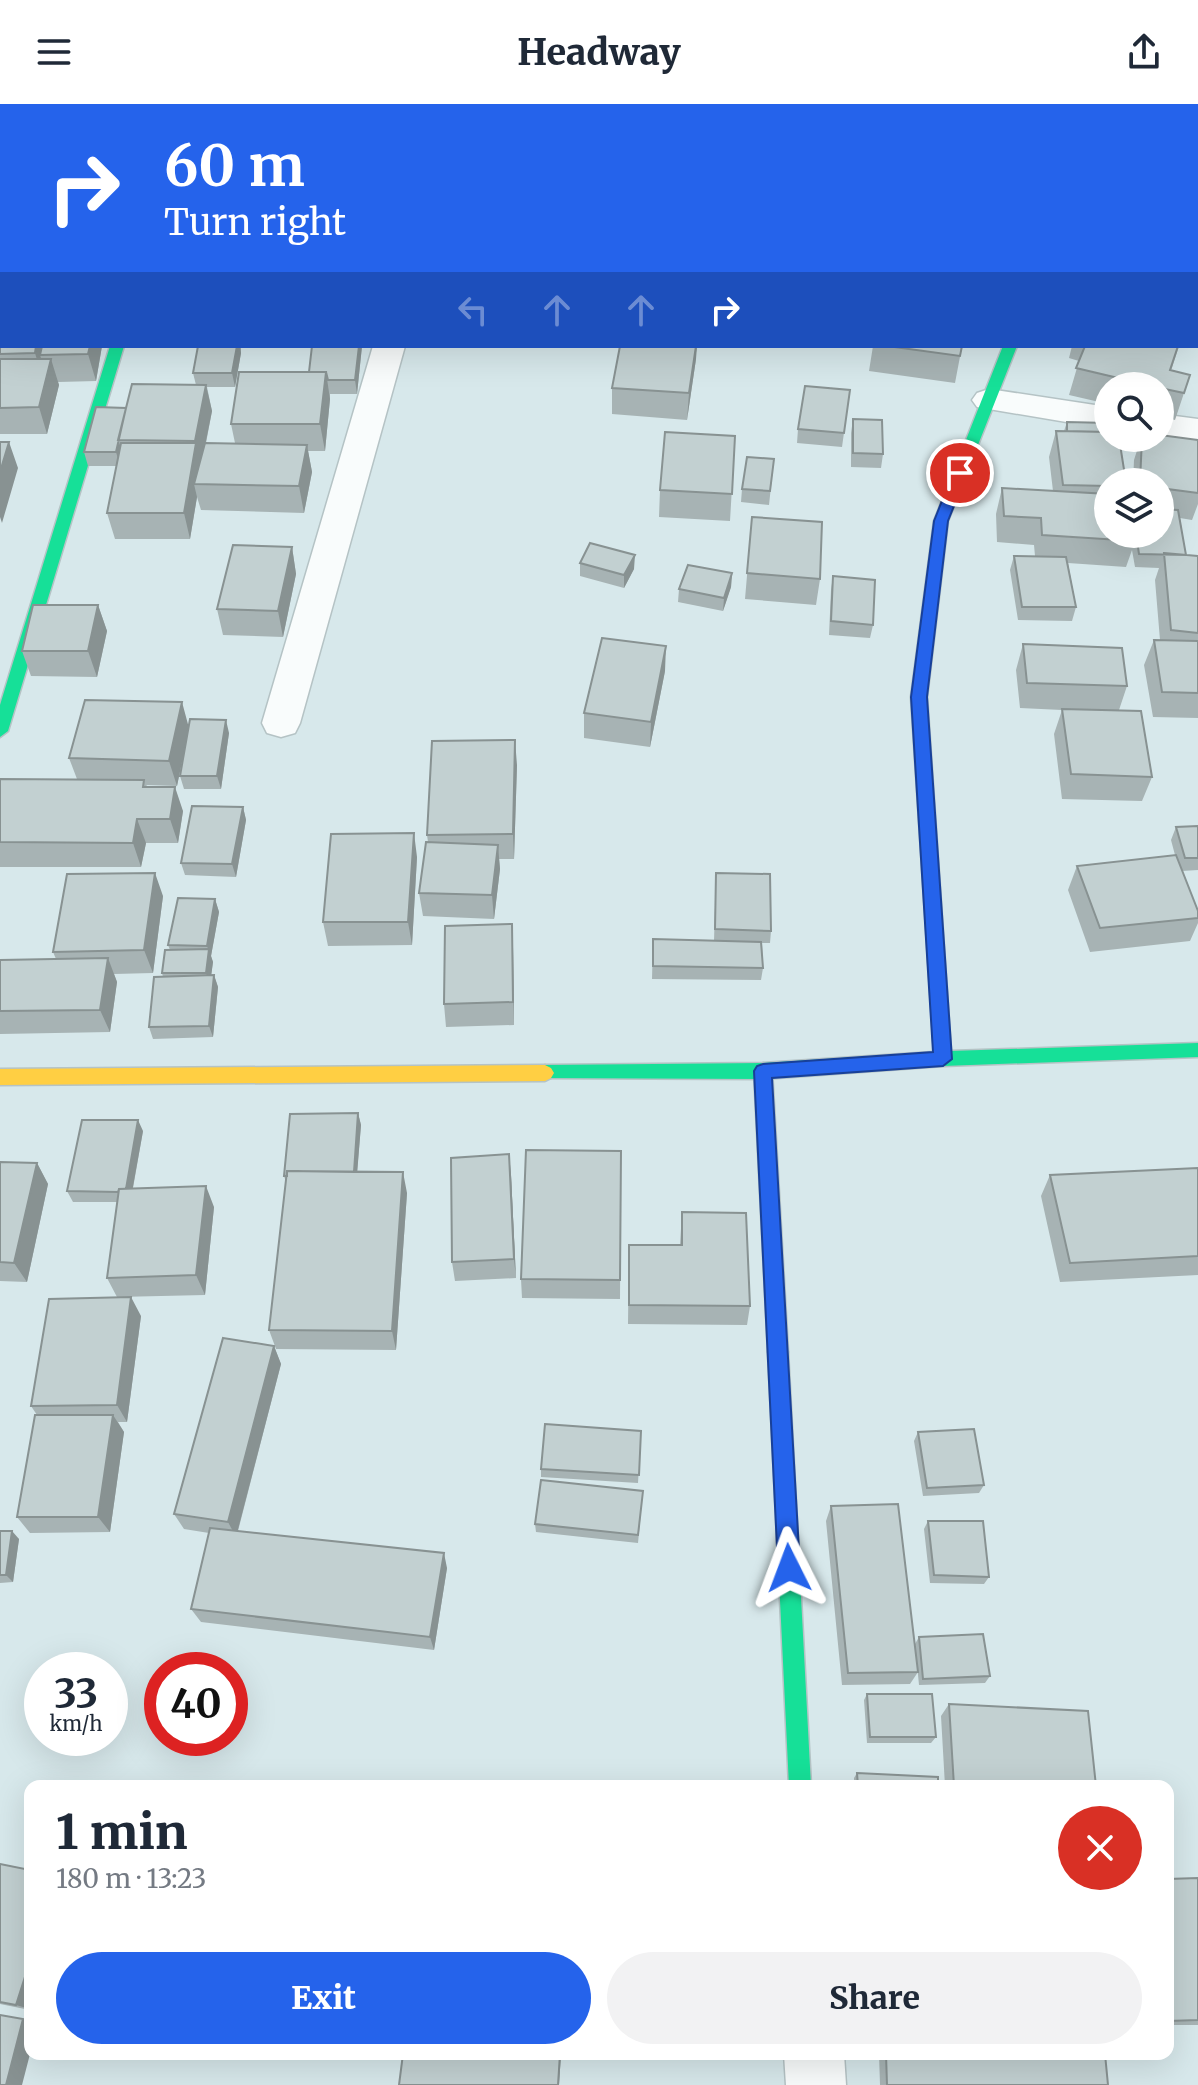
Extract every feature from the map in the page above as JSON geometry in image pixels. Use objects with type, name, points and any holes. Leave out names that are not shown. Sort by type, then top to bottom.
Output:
[{"type":"street","points":[[0,731],[116,348]]},
{"type":"street","points":[[281,723],[388,348]]},
{"type":"street","points":[[943,1059],[919,697],[941,521],[1009,348]]},
{"type":"street","points":[[989,400],[1094,416]]},
{"type":"street","points":[[1174,427],[1198,430]]},
{"type":"street","points":[[0,1077],[763,1071],[943,1059],[1198,1050]]},
{"type":"street","points":[[763,1071],[800,1780]]},
{"type":"street","points":[[814,2060],[816,2085]]},
{"type":"building","points":[[0,348],[36,348],[35,353],[0,354]]},
{"type":"building","points":[[42,348],[90,348],[88,354],[40,355]]},
{"type":"building","points":[[198,348],[237,348],[232,373],[193,373]]},
{"type":"building","points":[[312,348],[359,348],[355,380],[328,380],[326,372],[309,372]]},
{"type":"building","points":[[620,348],[696,348],[689,393],[612,388]]},
{"type":"building","points":[[902,348],[962,348],[960,356]]},
{"type":"building","points":[[1084,348],[1177,348],[1170,370],[1190,375],[1184,393],[1174,391],[1174,372],[1094,372],[1076,368]]},
{"type":"building","points":[[0,359],[51,359],[39,407],[0,408]]},
{"type":"building","points":[[239,372],[326,372],[320,424],[231,424]]},
{"type":"building","points":[[132,384],[206,385],[195,441],[118,440]]},
{"type":"building","points":[[805,386],[850,390],[844,433],[798,429]]},
{"type":"building","points":[[96,407],[126,408],[116,452],[84,452]]},
{"type":"building","points":[[853,419],[882,420],[883,454],[853,453]]},
{"type":"building","points":[[1067,422],[1094,423],[1094,432],[1067,431]]},
{"type":"building","points":[[1056,431],[1094,432],[1094,452],[1121,452],[1124,468],[1094,468],[1094,486],[1063,485]]},
{"type":"building","points":[[665,432],[735,436],[732,494],[660,490]]},
{"type":"building","points":[[1174,437],[1198,440],[1198,493],[1174,490],[1174,468],[1141,468],[1141,452],[1174,452]]},
{"type":"building","points":[[0,442],[9,442],[0,472]]},
{"type":"building","points":[[121,443],[196,443],[184,513],[107,513]]},
{"type":"building","points":[[205,443],[307,445],[299,486],[194,484]]},
{"type":"building","points":[[747,457],[774,459],[770,491],[742,489]]},
{"type":"building","points":[[1002,488],[1094,493],[1094,538],[1042,535],[1041,518],[1004,516]]},
{"type":"building","points":[[1174,510],[1178,510],[1186,555],[1139,554],[1138,548],[1174,548]]},
{"type":"building","points":[[752,517],[822,522],[820,579],[747,573]]},
{"type":"building","points":[[590,543],[635,555],[624,575],[580,563]]},
{"type":"building","points":[[233,545],[292,547],[278,611],[217,609]]},
{"type":"building","points":[[1164,553],[1198,556],[1198,633],[1171,630]]},
{"type":"building","points":[[1014,556],[1066,557],[1076,607],[1022,607]]},
{"type":"building","points":[[688,565],[732,573],[724,598],[679,589]]},
{"type":"building","points":[[833,576],[875,580],[873,625],[831,621]]},
{"type":"building","points":[[33,605],[98,605],[88,651],[22,651]]},
{"type":"building","points":[[602,638],[666,646],[651,722],[584,713]]},
{"type":"building","points":[[1154,640],[1198,641],[1198,693],[1162,692]]},
{"type":"building","points":[[1023,644],[1122,648],[1127,686],[1027,683]]},
{"type":"building","points":[[85,700],[182,702],[169,761],[69,758]]},
{"type":"building","points":[[1062,709],[1141,711],[1152,777],[1071,774]]},
{"type":"building","points":[[190,719],[226,720],[217,776],[180,776]]},
{"type":"building","points":[[515,740],[513,834],[427,835],[432,741]]},
{"type":"building","points":[[0,779],[144,780],[143,787],[175,787],[170,819],[137,819],[133,843],[0,842]]},
{"type":"building","points":[[192,806],[243,807],[232,864],[181,863]]},
{"type":"building","points":[[1198,826],[1198,858],[1185,858],[1176,827]]},
{"type":"building","points":[[414,833],[408,922],[323,922],[331,834]]},
{"type":"building","points":[[426,842],[498,845],[492,895],[419,893]]},
{"type":"building","points":[[1176,855],[1198,918],[1100,928],[1077,866]]},
{"type":"building","points":[[155,873],[144,950],[53,952],[67,874]]},
{"type":"building","points":[[716,873],[770,874],[771,931],[715,929]]},
{"type":"building","points":[[178,898],[215,899],[207,946],[168,945]]},
{"type":"building","points":[[512,924],[513,1002],[444,1004],[445,926]]},
{"type":"building","points":[[653,939],[761,942],[763,968],[653,966]]},
{"type":"building","points":[[209,949],[206,973],[162,973],[165,950]]},
{"type":"building","points":[[108,958],[100,1010],[0,1011],[0,960]]},
{"type":"building","points":[[214,975],[209,1026],[149,1027],[154,977]]},
{"type":"building","points":[[358,1113],[354,1172],[287,1171],[287,1176],[284,1176],[290,1114]]},
{"type":"building","points":[[82,1120],[138,1120],[126,1189],[119,1189],[118,1192],[67,1191]]},
{"type":"building","points":[[526,1150],[621,1151],[620,1280],[521,1279]]},
{"type":"building","points":[[509,1154],[514,1259],[452,1262],[451,1158]]},
{"type":"building","points":[[0,1162],[37,1163],[14,1263],[0,1262]]},
{"type":"building","points":[[1198,1168],[1198,1256],[1070,1263],[1050,1175]]},
{"type":"building","points":[[287,1171],[403,1172],[392,1331],[269,1330]]},
{"type":"building","points":[[206,1186],[196,1275],[107,1278],[119,1189]]},
{"type":"building","points":[[682,1212],[746,1213],[750,1306],[629,1305],[629,1245],[682,1245]]},
{"type":"building","points":[[131,1297],[117,1405],[31,1406],[49,1299]]},
{"type":"building","points":[[223,1338],[274,1346],[228,1522],[174,1514]]},
{"type":"building","points":[[35,1415],[113,1415],[98,1517],[17,1517]]},
{"type":"building","points":[[545,1424],[641,1431],[639,1475],[541,1469]]},
{"type":"building","points":[[974,1429],[984,1485],[927,1488],[918,1432]]},
{"type":"building","points":[[541,1480],[643,1491],[638,1535],[535,1524]]},
{"type":"building","points":[[898,1504],[918,1672],[848,1673],[831,1506]]},
{"type":"building","points":[[928,1521],[983,1521],[989,1577],[934,1575]]},
{"type":"building","points":[[210,1528],[444,1553],[430,1637],[191,1609]]},
{"type":"building","points":[[0,1531],[12,1531],[6,1575],[0,1575]]},
{"type":"building","points":[[983,1634],[990,1676],[923,1679],[919,1637]]},
{"type":"building","points":[[867,1694],[932,1694],[936,1737],[870,1737]]},
{"type":"building","points":[[949,1704],[1088,1711],[1095,1780],[954,1780]]},
{"type":"building","points":[[857,1773],[938,1777],[938,1780],[858,1780]]},
{"type":"building","points":[[0,1864],[24,1869],[24,1980],[16,2005],[0,2002]]},
{"type":"building","points":[[1198,1878],[1198,2020],[1174,2021],[1174,1879]]},
{"type":"building","points":[[0,2015],[23,2019],[6,2085],[0,2085]]},
{"type":"building","points":[[402,2060],[560,2060],[558,2085],[399,2085]]},
{"type":"building","points":[[886,2060],[1106,2060],[1108,2085],[887,2085]]},
{"type":"traffic: fast","points":[[0,731],[116,348]]},
{"type":"traffic: fast","points":[[943,1059],[919,697],[941,521],[1009,348]]},
{"type":"traffic: fast","points":[[545,1073],[763,1071],[943,1059],[1198,1050]]},
{"type":"traffic: fast","points":[[778,1352],[800,1780]]},
{"type":"traffic: slow","points":[[763,1071],[778,1352]]},
{"type":"traffic: slow","points":[[0,1077],[545,1073]]},
{"type":"route","points":[[789,1568],[763,1071],[943,1059],[919,697],[941,521],[960,473]]}]
